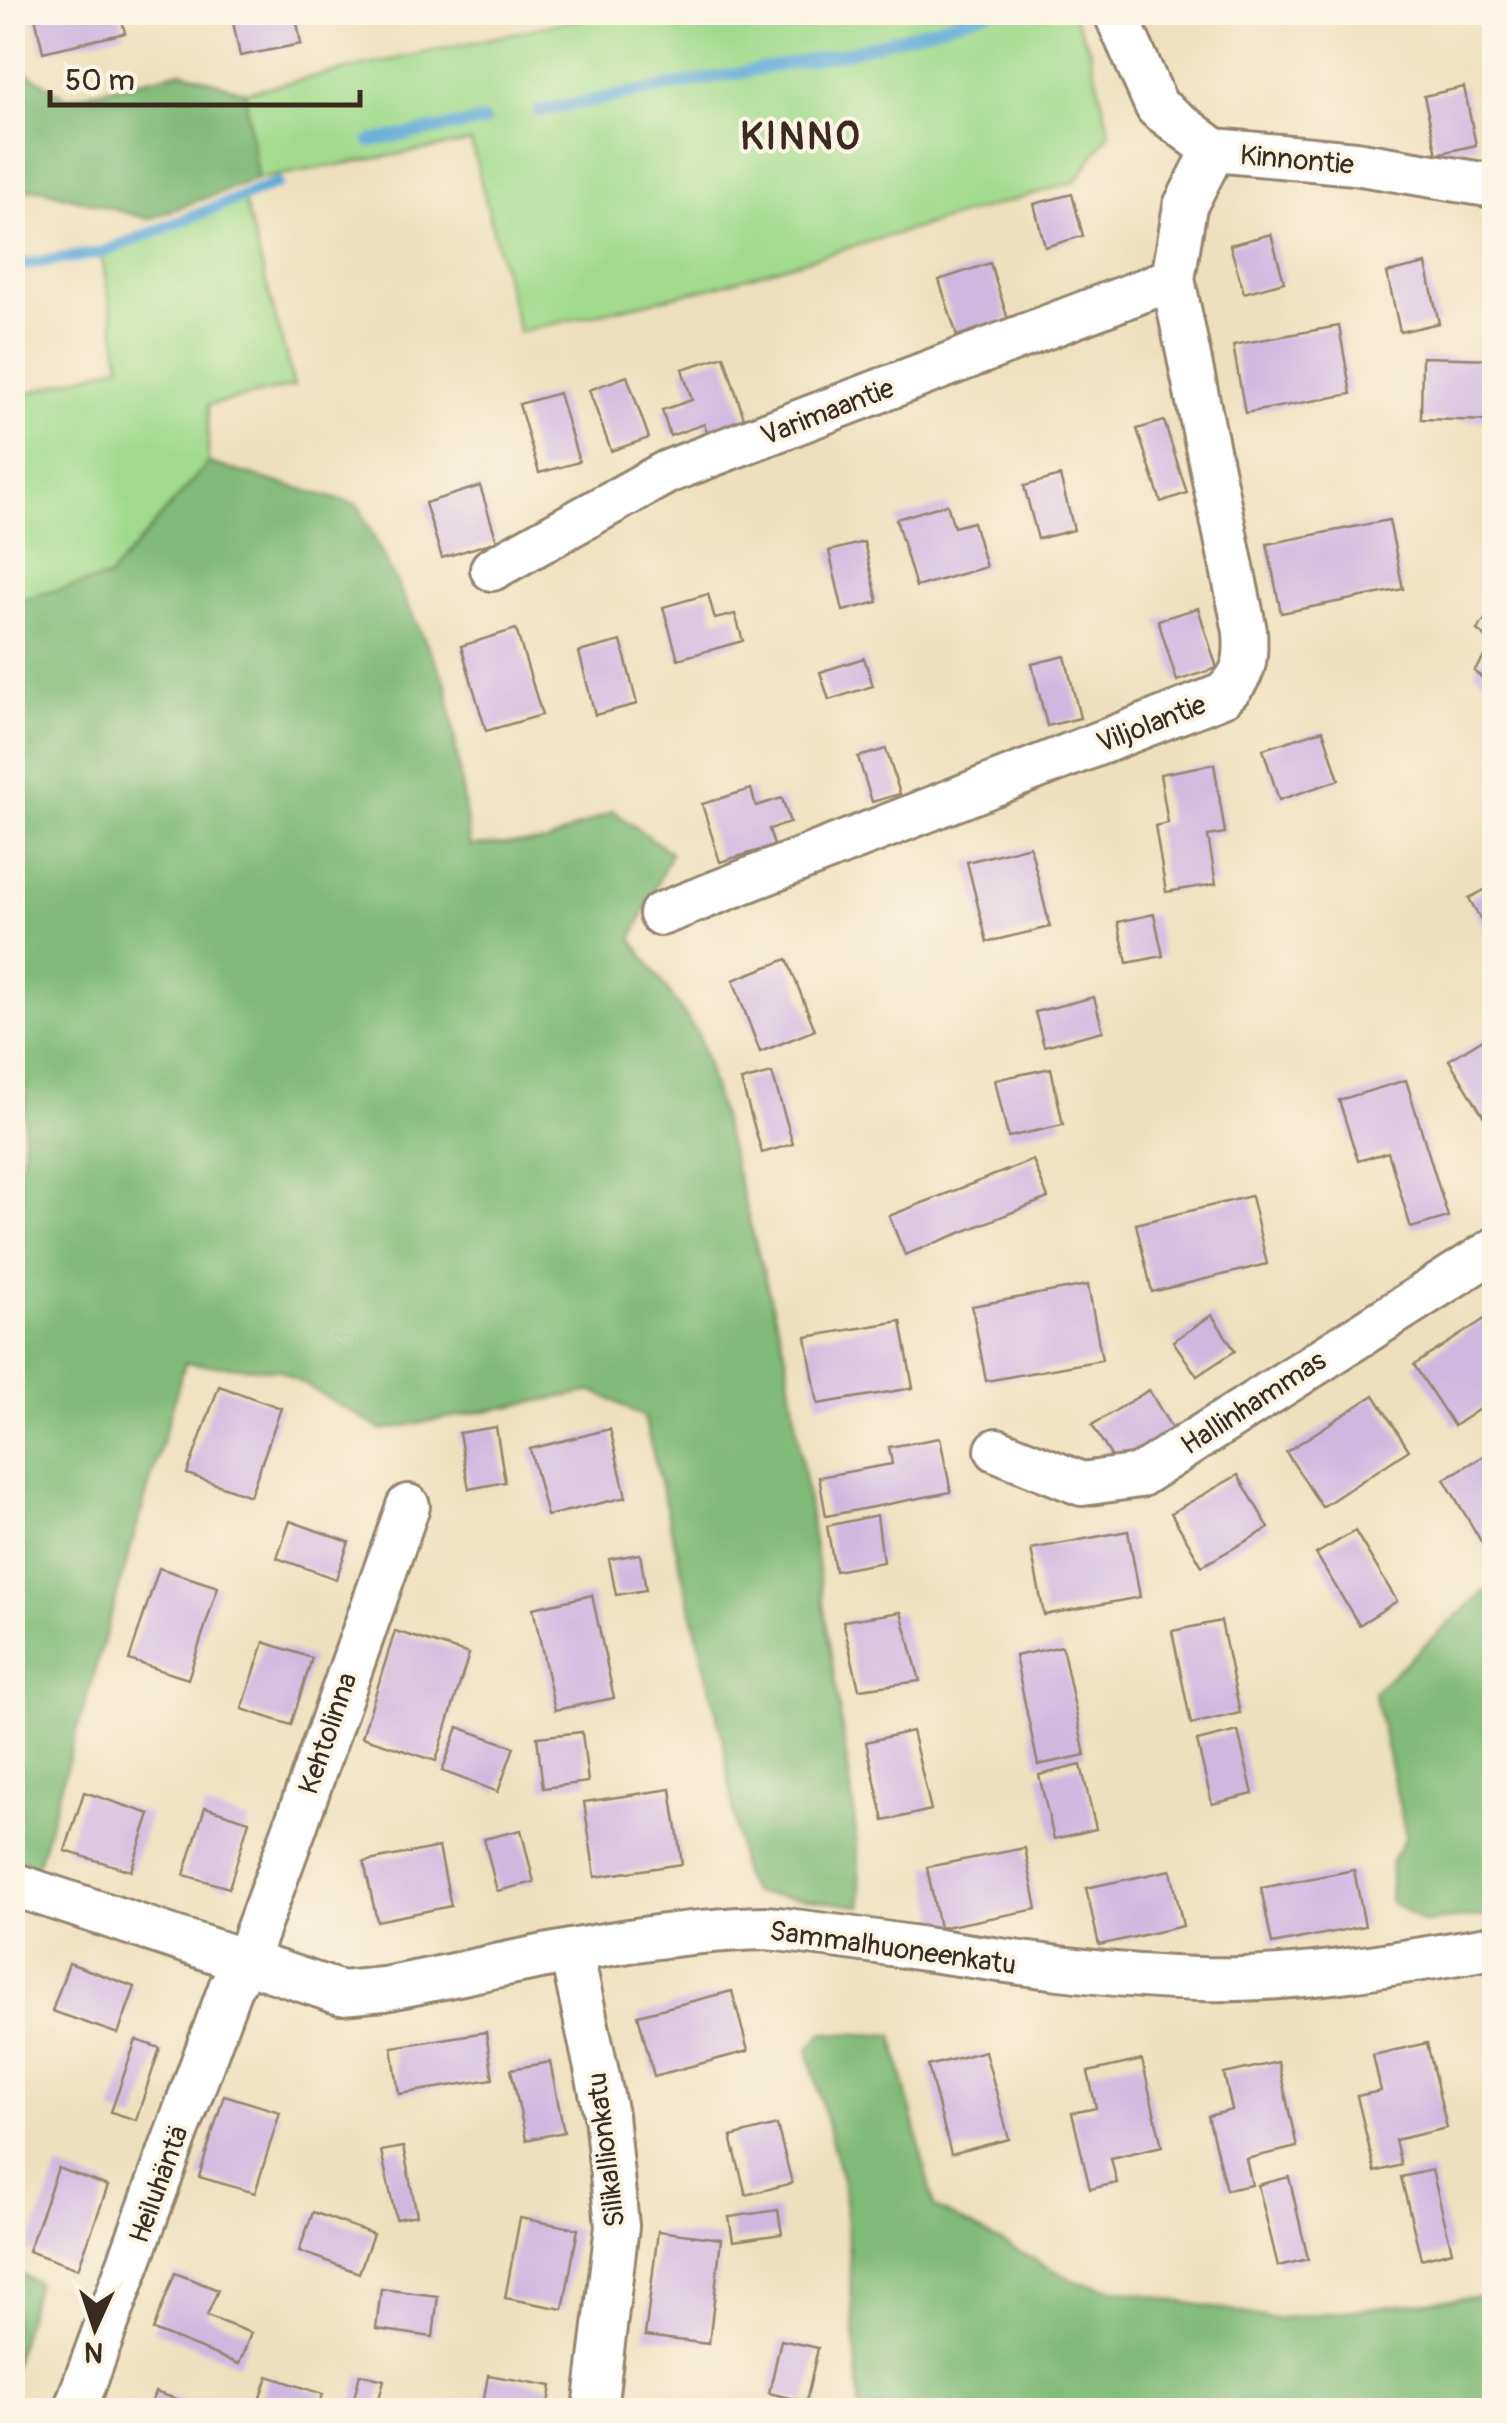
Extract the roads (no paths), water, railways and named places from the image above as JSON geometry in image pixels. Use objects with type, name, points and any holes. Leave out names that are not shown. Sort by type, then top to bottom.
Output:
[{"type":"street","name":"Kinnontie","points":[[1115,12],[1156,107],[1214,150],[1354,163],[1494,186]]},
{"type":"street","name":"Viljolantie","points":[[661,914],[1222,695],[1240,679],[1246,657],[1245,631],[1173,278],[1185,206],[1214,150]]},
{"type":"street","name":"Varimaantie","points":[[492,568],[668,472],[1173,278]]},
{"type":"street","name":"Hallinhammas","points":[[997,1450],[1082,1484],[1140,1476],[1494,1250]]},
{"type":"street","name":"Kehtolinna","points":[[246,1960],[408,1506]]},
{"type":"street","name":"Sammalhuoneenkatu","points":[[12,1884],[342,1993],[384,1989],[657,1934],[767,1928],[1107,1974],[1204,1980],[1309,1974],[1494,1947]]},
{"type":"street","name":"Silikallionkatu","points":[[571,1951],[606,2115],[617,2226],[595,2410]]},
{"type":"street","name":"Heiluhäntä","points":[[75,2410],[230,1988],[246,1960]]},
{"type":"waterway","points":[[539,111],[850,52],[988,12]]},
{"type":"waterway","points":[[370,141],[484,121]]},
{"type":"waterway","points":[[12,266],[101,253],[277,183]]},
{"type":"district","name":"KINNO","points":[[801,136]]}]
